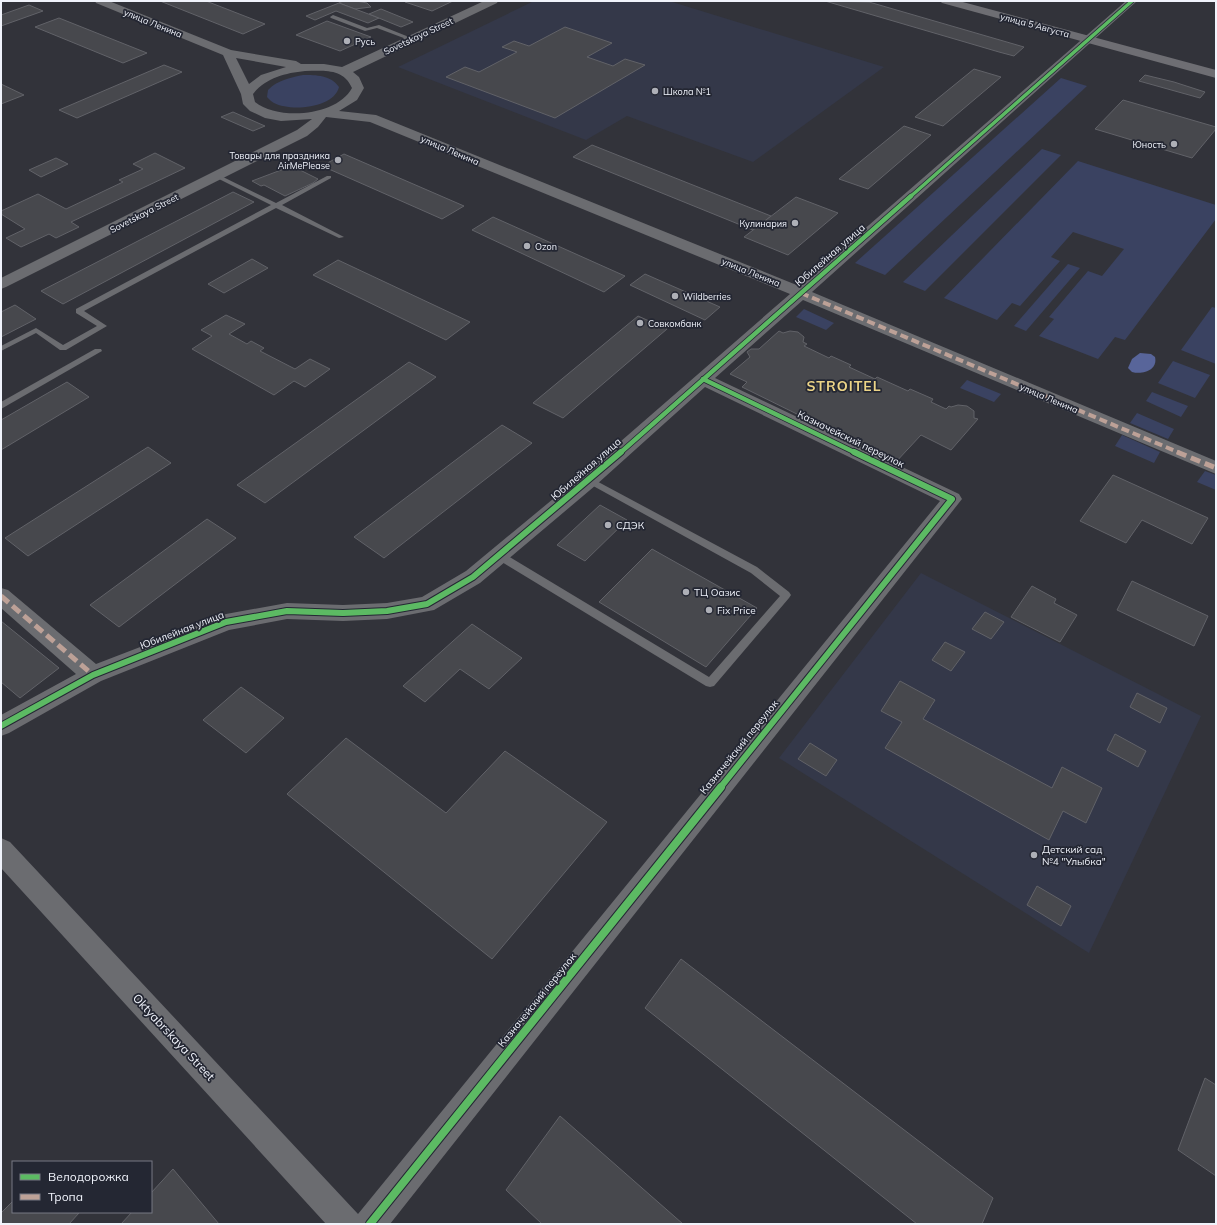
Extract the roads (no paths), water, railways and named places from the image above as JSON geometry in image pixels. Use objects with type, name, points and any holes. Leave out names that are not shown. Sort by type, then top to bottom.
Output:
[{"type":"street","name":"улица Ленина","points":[[100,1],[228,53],[306,67]]},
{"type":"street","name":"Sovetskaya Street","points":[[342,72],[493,1]]},
{"type":"street","name":"улица 5 Августа","points":[[946,1],[1216,74]]},
{"type":"street","name":"Юбилейная улица","points":[[1,726],[93,675],[226,622],[287,611],[343,613],[387,612],[427,604],[473,577],[500,556],[589,480],[1132,1]]},
{"type":"street","points":[[228,53],[247,94],[249,104],[260,112],[278,116],[300,117],[322,113],[340,106],[353,97],[358,88],[354,79],[342,72],[326,68],[306,67],[285,70],[266,76],[253,85],[247,94]]},
{"type":"street","points":[[353,97],[372,118]]},
{"type":"street","points":[[322,113],[372,118]]},
{"type":"street","name":"Sovetskaya Street","points":[[1,284],[287,141],[312,127],[322,113]]},
{"type":"street","points":[[278,116],[288,121],[292,127],[292,134],[287,141]]},
{"type":"street","name":"улица Ленина","points":[[372,118],[802,293],[1216,468]]},
{"type":"street","name":"Казначейский переулок","points":[[370,1224],[952,499],[703,379]]},
{"type":"street","points":[[1,596],[93,675]]},
{"type":"street","name":"Oktyabrskaya Street","points":[[1,850],[347,1224]]},
{"type":"lane","points":[[333,17],[367,30],[377,26],[411,39]]},
{"type":"lane","points":[[217,176],[341,237]]},
{"type":"lane","points":[[1,349],[36,330],[63,348],[103,326],[79,311],[329,177]]},
{"type":"lane","points":[[1,406],[98,351]]},
{"type":"lane","points":[[500,556],[710,683],[786,595],[754,570],[589,480]]},
{"type":"place","name":"Русь","points":[[347,41]]},
{"type":"place","name":"Школа №1","points":[[655,91]]},
{"type":"place","name":"Юность","points":[[1174,144]]},
{"type":"place","name":"Товары для праздника AirMePlease","points":[[338,160]]},
{"type":"place","name":"Кулинария","points":[[795,223]]},
{"type":"place","name":"Ozon","points":[[527,246]]},
{"type":"place","name":"Wildberries","points":[[675,296]]},
{"type":"place","name":"Совкомбанк","points":[[640,323]]},
{"type":"place","name":"СДЭК","points":[[608,525]]},
{"type":"place","name":"ТЦ Оазис","points":[[686,592]]},
{"type":"place","name":"Fix Price","points":[[709,610]]},
{"type":"place","name":"Детский сад №4 \"Улыбка\"","points":[[1034,855]]},
{"type":"district","name":"STROITEL","points":[[844,386]]}]
